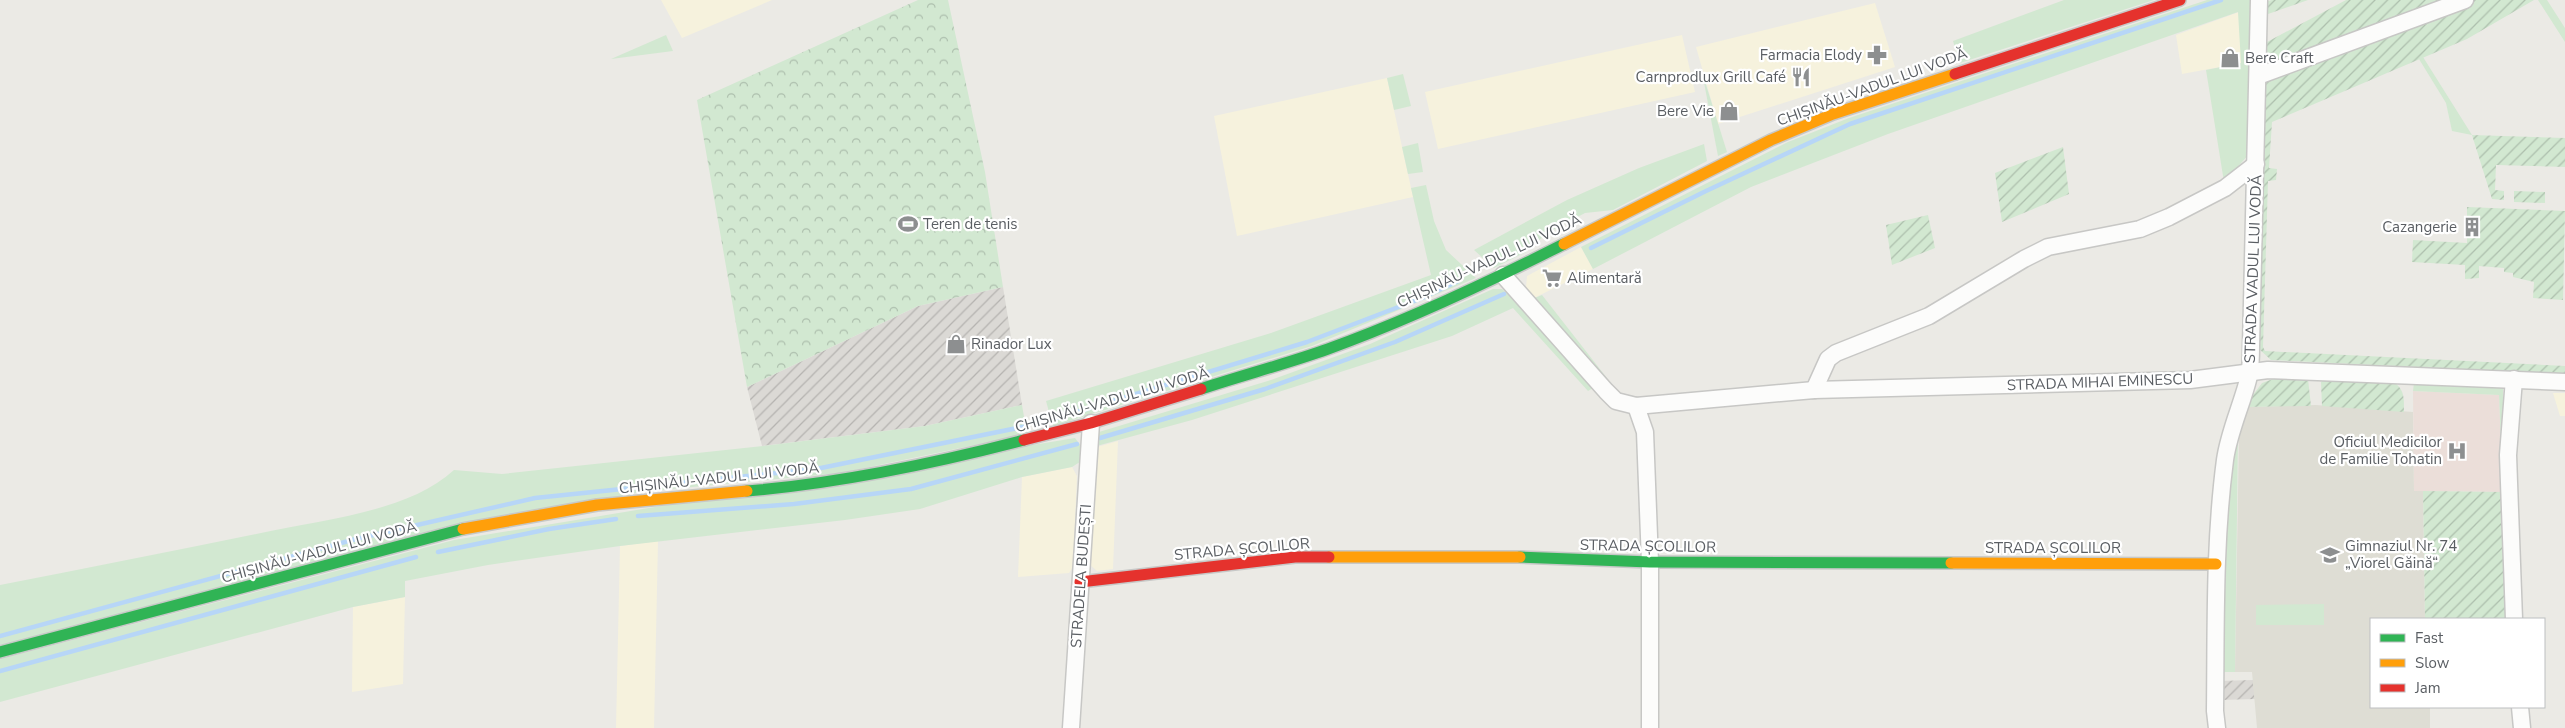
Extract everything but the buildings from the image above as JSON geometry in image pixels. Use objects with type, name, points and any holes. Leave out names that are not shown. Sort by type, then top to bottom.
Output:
[{"type":"main road","name":"CHIȘINĂU-VADUL LUI VODĂ","points":[[0,652],[480,525],[597,505],[794,487],[863,477],[934,464],[1091,424],[1327,349],[1416,314],[1503,275],[1771,140],[1833,114],[2180,0]]},
{"type":"main road","name":"STRADA ȘCOLILOR","points":[[1080,582],[1295,557],[1477,556],[1650,562],[2216,564]]},
{"type":"street","name":"STRADA VADUL LUI VODĂ","points":[[2217,728],[2215,711],[2216,564],[2226,458],[2231,431],[2249,373],[2259,0]]},
{"type":"street","points":[[2258,76],[2465,0]]},
{"type":"street","points":[[1814,390],[1828,359],[1836,353],[1929,316],[2024,259],[2048,247],[2133,230],[2169,217],[2225,188],[2256,164]]},
{"type":"street","points":[[1503,275],[1616,401],[1636,406],[1645,432],[1650,562],[1650,728]]},
{"type":"street","name":"STRADA MIHAI EMINESCU","points":[[1636,406],[1719,397],[1814,390],[2190,380],[2268,370],[2306,370],[2565,382]]},
{"type":"street","points":[[2514,380],[2508,455],[2514,618]]},
{"type":"street","name":"STRADELA BUDEȘTI","points":[[1071,728],[1091,424]]},
{"type":"street","points":[[2520,708],[2522,728]]},
{"type":"shaded area","points":[[661,0],[772,0],[682,38]]},
{"type":"shaded area","points":[[1875,3],[1895,67],[1718,124],[1696,47]]},
{"type":"shaded area","points":[[2239,12],[2242,63],[2182,74],[2176,35]]},
{"type":"shaded area","points":[[1682,35],[1695,92],[1438,149],[1425,92]]},
{"type":"shaded area","points":[[1387,78],[1413,197],[1237,236],[1214,116]]},
{"type":"shaded area","points":[[1581,247],[1593,269],[1532,299],[1526,288],[1527,276]]},
{"type":"shaded area","points":[[1003,287],[1022,405],[925,426],[762,446],[747,387],[918,306]]},
{"type":"shaded area","name":"Oficiul Medicilor de Familie Tohatin","points":[[2413,391],[2499,395],[2503,492],[2414,491]]},
{"type":"shaded area","points":[[2553,393],[2565,393],[2565,416],[2560,416]]},
{"type":"shaded area","name":"Gimnaziul Nr. 74 „Viorel Găină“","points":[[2316,405],[2413,412],[2414,490],[2423,491],[2425,618],[2370,618],[2370,708],[2430,708],[2430,728],[2257,728],[2252,672],[2235,672],[2239,435],[2249,407]]},
{"type":"shaded area","points":[[1118,441],[1113,569],[1097,571],[1090,565],[1097,447]]},
{"type":"shaded area","points":[[1072,467],[1077,476],[1073,567],[1069,573],[1018,577],[1022,477]]},
{"type":"shaded area","points":[[658,541],[654,728],[616,728],[620,546]]},
{"type":"shaded area","points":[[405,597],[403,684],[352,692],[353,607]]},
{"type":"shaded area","points":[[2253,680],[2255,699],[2220,700],[2219,681]]},
{"type":"green space","points":[[918,0],[948,0],[985,172],[1003,287],[918,306],[747,387],[697,100]]},
{"type":"green space","points":[[2064,0],[2154,0],[1960,63],[1953,41]]},
{"type":"green space","points":[[2207,0],[2251,0],[2251,152],[2224,182],[2206,70],[2241,63],[2238,12],[1888,134],[1751,187],[1593,269],[1581,247],[1788,142],[1849,118]]},
{"type":"green space","points":[[2308,0],[2268,14],[2268,1]]},
{"type":"green space","points":[[2346,0],[2534,0],[2467,39],[2272,122],[2269,168],[2277,169],[2276,180],[2268,181],[2263,347],[2265,351],[2565,366],[2565,374],[2271,360],[2258,348],[2263,93],[2270,78],[2267,42]]},
{"type":"green space","points":[[2538,0],[2547,0],[2565,28],[2565,42]]},
{"type":"green space","points":[[666,35],[673,51],[611,59]]},
{"type":"green space","points":[[2423,57],[2472,135],[2452,131],[2446,103],[2419,59]]},
{"type":"green space","points":[[1702,72],[1727,152],[1718,156]]},
{"type":"green space","points":[[1403,74],[1411,106],[1394,110],[1387,78]]},
{"type":"green space","points":[[2472,135],[2565,138],[2565,167],[2496,165],[2495,190],[2504,191],[2504,200],[2492,199]]},
{"type":"green space","points":[[1418,143],[1423,172],[1408,174],[1402,147]]},
{"type":"green space","points":[[1704,144],[1707,161],[1613,210],[1585,213],[1547,233],[1526,252],[1494,268],[1474,250],[1567,200],[1639,168]]},
{"type":"green space","points":[[2063,147],[2069,194],[2002,222],[1995,173]]},
{"type":"green space","points":[[1426,185],[1434,221],[1446,250],[1476,278],[1312,346],[1053,426],[1046,401],[1271,333],[1431,275],[1411,188]]},
{"type":"green space","points":[[2514,191],[2545,192],[2545,203],[2514,202]]},
{"type":"green space","points":[[2467,207],[2565,211],[2563,300],[2533,298],[2534,282],[2513,277],[2513,273],[2504,272],[2504,268],[2479,266],[2479,278],[2465,279],[2465,265],[2412,262],[2413,240],[2467,243]]},
{"type":"green space","points":[[1928,215],[1935,248],[1892,265],[1886,225]]},
{"type":"green space","points":[[1493,289],[1502,289],[1513,299],[1593,388],[1588,391],[1513,308],[1452,336],[1192,420],[1093,447],[1099,432],[1271,380],[1370,344]]},
{"type":"green space","points":[[1542,295],[1617,391],[1532,299]]},
{"type":"green space","points":[[2276,378],[2308,379],[2311,406],[2244,407],[2262,383]]},
{"type":"green space","points":[[2325,379],[2395,383],[2402,392],[2404,412],[2322,406],[2321,382]]},
{"type":"green space","points":[[2414,383],[2503,384],[2503,492],[2499,395],[2413,391]]},
{"type":"green space","points":[[1022,405],[1027,434],[841,473],[639,492],[0,645],[0,585],[363,512],[413,496],[435,484],[454,470],[502,474],[763,446],[925,426]]},
{"type":"green space","points":[[2244,407],[2249,407],[2238,435],[2235,672],[2221,672],[2220,634],[2229,470]]},
{"type":"green space","points":[[1075,438],[1081,446],[1083,460],[1072,467],[1022,477],[920,509],[845,520],[620,546],[488,565],[405,581],[405,597],[353,607],[0,702],[0,659],[454,540]]},
{"type":"green space","points":[[2423,491],[2503,492],[2508,618],[2425,618]]},
{"type":"green space","points":[[2324,604],[2324,625],[2256,625],[2256,605]]},
{"type":"waterway","points":[[1591,248],[1706,191],[1850,124],[2221,0]]},
{"type":"waterway","points":[[1047,421],[1307,342],[1422,298],[1458,281]]},
{"type":"waterway","points":[[1100,438],[1265,389],[1395,342],[1504,294]]},
{"type":"waterway","points":[[0,636],[356,539],[535,498],[816,469],[1027,426]]},
{"type":"waterway","points":[[638,516],[794,504],[911,489],[1077,444]]},
{"type":"waterway","points":[[438,552],[549,529],[616,519]]},
{"type":"waterway","points":[[0,671],[416,557]]},
{"type":"traffic: fast","points":[[1201,389],[1358,338],[1477,287],[1564,244]]},
{"type":"traffic: fast","points":[[747,491],[852,478],[955,457],[1024,440]]},
{"type":"traffic: fast","points":[[0,652],[463,529]]},
{"type":"traffic: fast","points":[[1520,557],[1650,562],[1951,563]]},
{"type":"traffic: slow","points":[[1564,244],[1771,140],[1833,114],[1955,74]]},
{"type":"traffic: slow","points":[[463,529],[597,505],[747,491]]},
{"type":"traffic: slow","points":[[1329,557],[1520,557]]},
{"type":"traffic: slow","points":[[1951,563],[2216,564]]},
{"type":"traffic: jam","points":[[1955,74],[2180,0]]},
{"type":"traffic: jam","points":[[1024,440],[1091,423],[1201,389]]},
{"type":"traffic: jam","points":[[1080,582],[1295,557],[1329,557]]},
{"type":"place","name":"Farmacia Elody","points":[[1877,55]]},
{"type":"place","name":"Bere Craft","points":[[2230,58]]},
{"type":"place","name":"Carnprodlux Grill Café","points":[[1801,77]]},
{"type":"place","name":"Bere Vie","points":[[1729,111]]},
{"type":"place","name":"Teren de tenis","points":[[908,224]]},
{"type":"place","name":"Cazangerie","points":[[2472,227]]},
{"type":"place","name":"Alimentară","points":[[1552,278]]},
{"type":"place","name":"Rinador Lux","points":[[956,344]]},
{"type":"place","name":"Oficiul Medicilor de Familie Tohatin","points":[[2457,451]]},
{"type":"place","name":"Gimnaziul Nr. 74 „Viorel Găină“","points":[[2330,555]]}]
